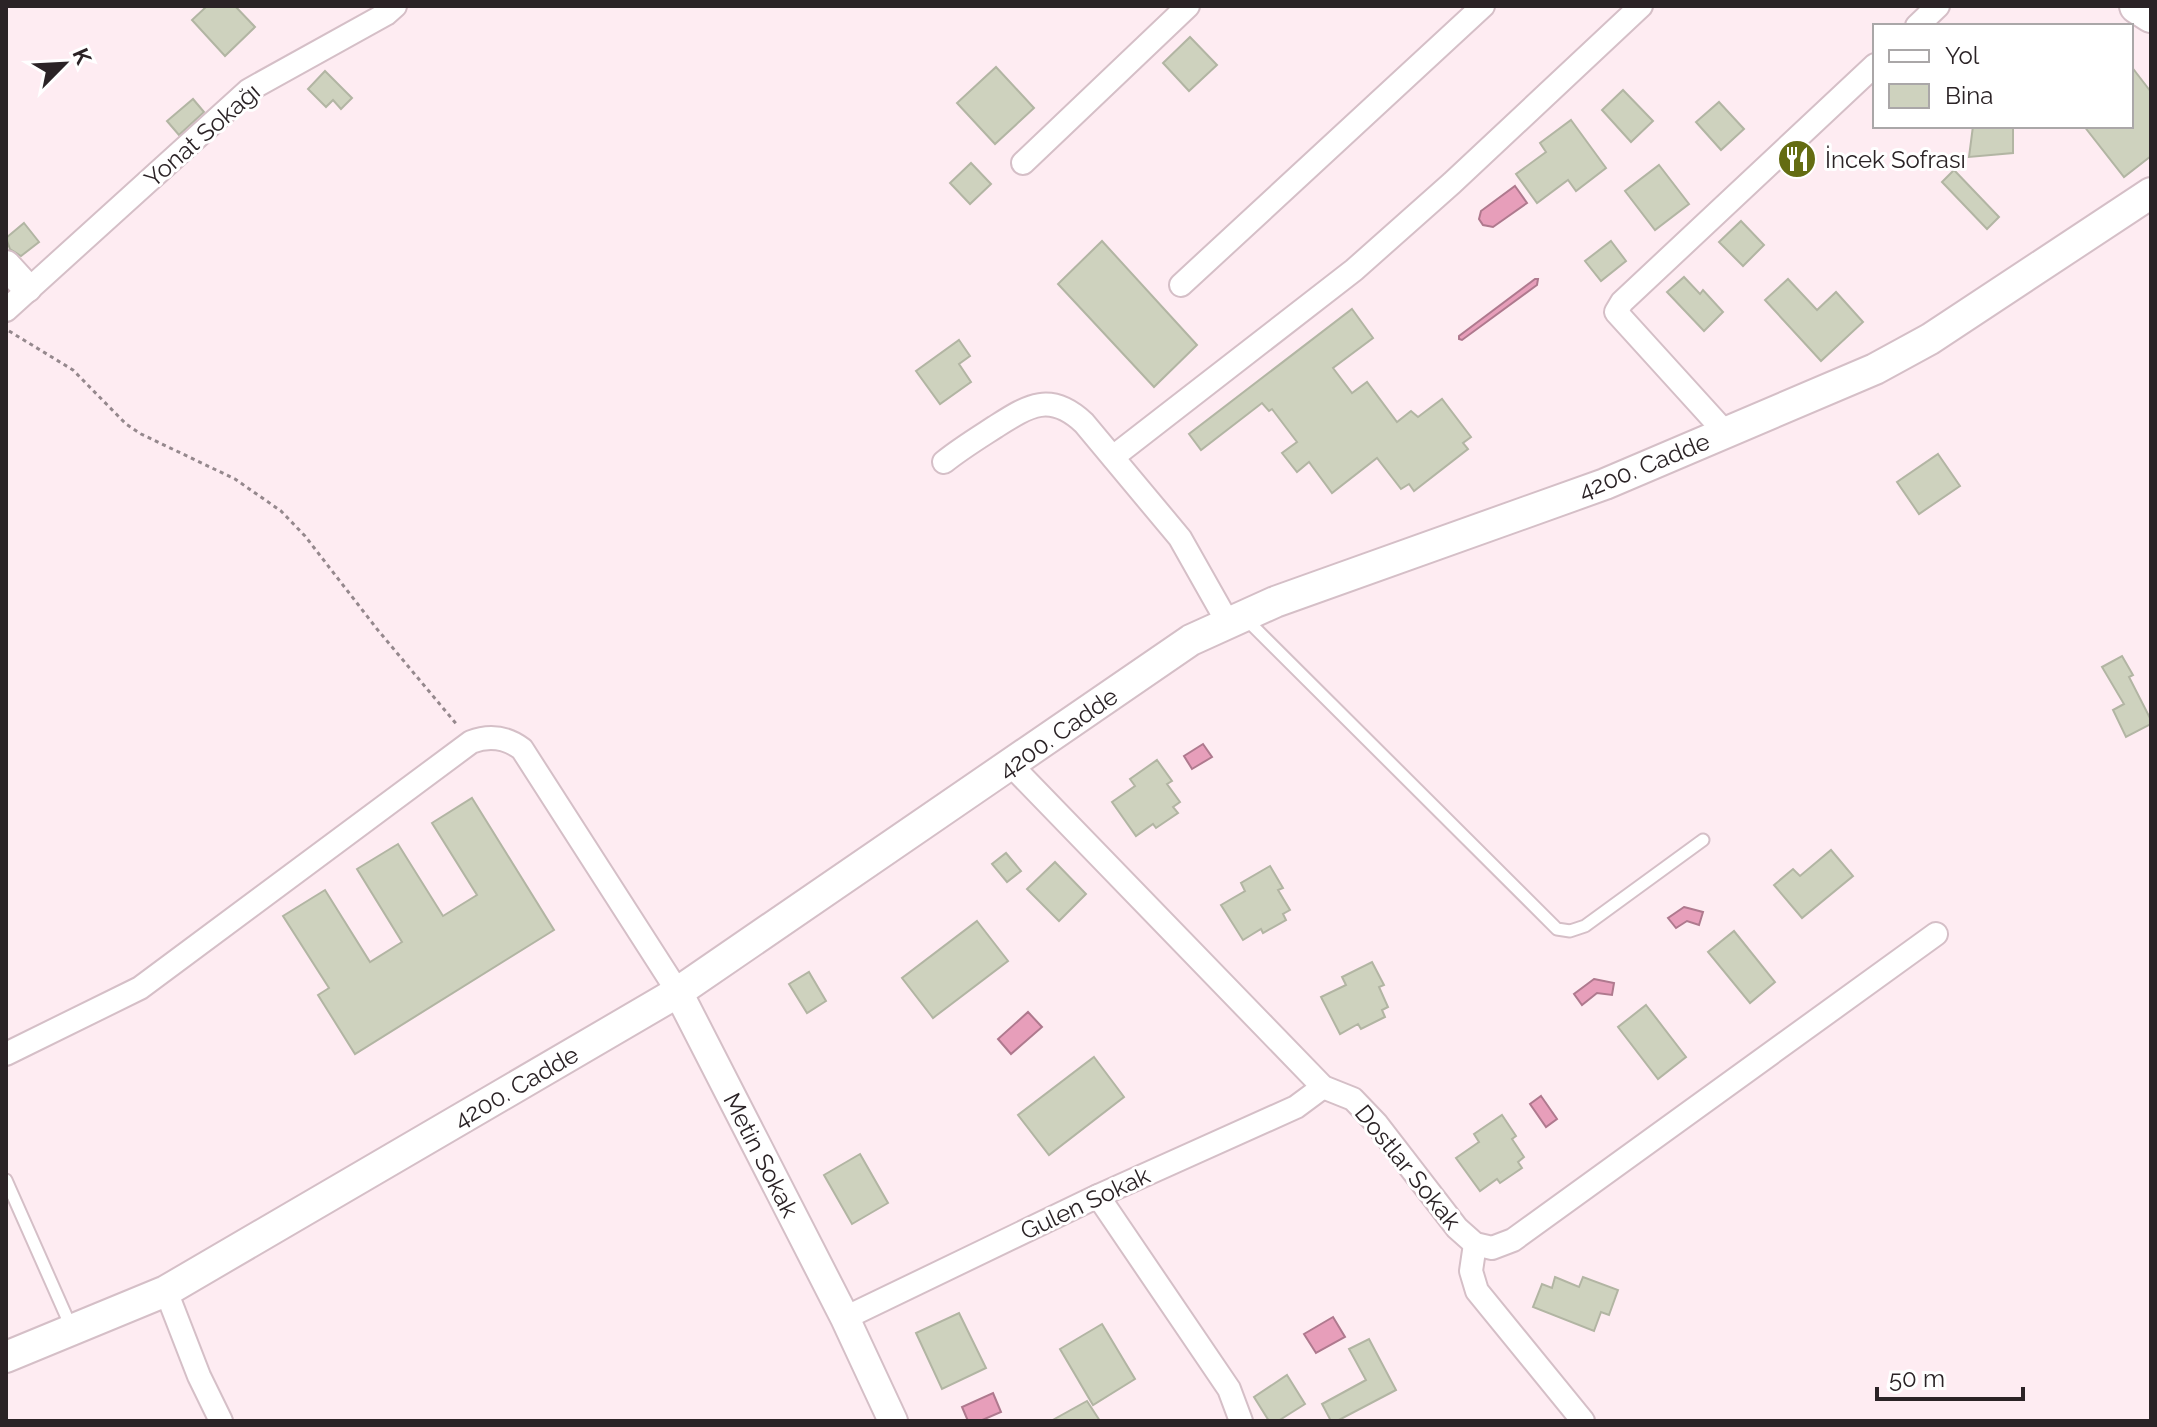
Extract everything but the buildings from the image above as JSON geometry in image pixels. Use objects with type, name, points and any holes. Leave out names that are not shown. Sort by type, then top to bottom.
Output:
[{"type":"main road","points":[[2137,6],[2151,15]]},
{"type":"main road","name":"4200. Cadde","points":[[6,1357],[166,1291],[678,992],[1191,640],[1275,602],[1605,484],[1875,369],[1930,339],[2151,193]]},
{"type":"street","name":"Yonat Sokağı","points":[[6,310],[249,90],[386,14],[395,6]]},
{"type":"street","points":[[1023,163],[1188,6]]},
{"type":"street","points":[[1181,285],[1483,6]]},
{"type":"street","points":[[1113,457],[1354,270],[1641,6]]},
{"type":"street","points":[[1919,24],[1938,6]]},
{"type":"street","points":[[1725,432],[1616,312],[1622,302],[1873,67]]},
{"type":"street","points":[[6,265],[27,288]]},
{"type":"street","points":[[944,462],[1027,407],[1045,404],[1075,414],[1180,538],[1236,620]]},
{"type":"street","points":[[6,1054],[140,988],[471,742],[497,737],[522,749],[678,992]]},
{"type":"street","name":"Dostlar Sokak","points":[[1011,765],[1323,1087],[1353,1099],[1376,1123],[1457,1228],[1475,1244],[1492,1248],[1513,1240],[1936,934]]},
{"type":"street","name":"Metin Sokak","points":[[678,992],[845,1318],[893,1421]]},
{"type":"street","name":"Gulen Sokak","points":[[845,1318],[1098,1196],[1296,1107],[1323,1087]]},
{"type":"street","points":[[1098,1196],[1229,1389],[1241,1421]]},
{"type":"street","points":[[1475,1244],[1471,1271],[1477,1291],[1583,1421]]},
{"type":"street","points":[[166,1291],[199,1376],[221,1421]]},
{"type":"lane","points":[[1236,620],[1557,929],[1570,931],[1585,926],[1703,840]]},
{"type":"lane","points":[[6,1180],[72,1331]]},
{"type":"path","points":[[6,328],[73,370],[126,424],[141,434],[235,479],[281,511],[305,536],[471,742]]},
{"type":"shaded area","points":[[1515,186],[1527,203],[1493,227],[1483,225],[1479,219],[1481,211]]},
{"type":"shaded area","points":[[1538,279],[1537,285],[1462,340],[1459,339],[1459,336]]},
{"type":"shaded area","points":[[1203,744],[1212,757],[1192,769],[1184,756]]},
{"type":"shaded area","points":[[1684,907],[1703,912],[1699,925],[1687,921],[1676,928],[1668,918]]},
{"type":"shaded area","points":[[1594,979],[1614,983],[1612,995],[1597,993],[1582,1005],[1574,994]]},
{"type":"shaded area","points":[[1028,1012],[1042,1027],[1011,1054],[998,1039]]},
{"type":"shaded area","points":[[1541,1096],[1557,1119],[1546,1127],[1530,1104]]},
{"type":"shaded area","points":[[1333,1317],[1345,1337],[1316,1353],[1304,1334]]},
{"type":"shaded area","points":[[993,1393],[1001,1412],[980,1421],[968,1421],[962,1407]]},
{"type":"place","name":"İncek Sofrası","points":[[1797,159]]}]
